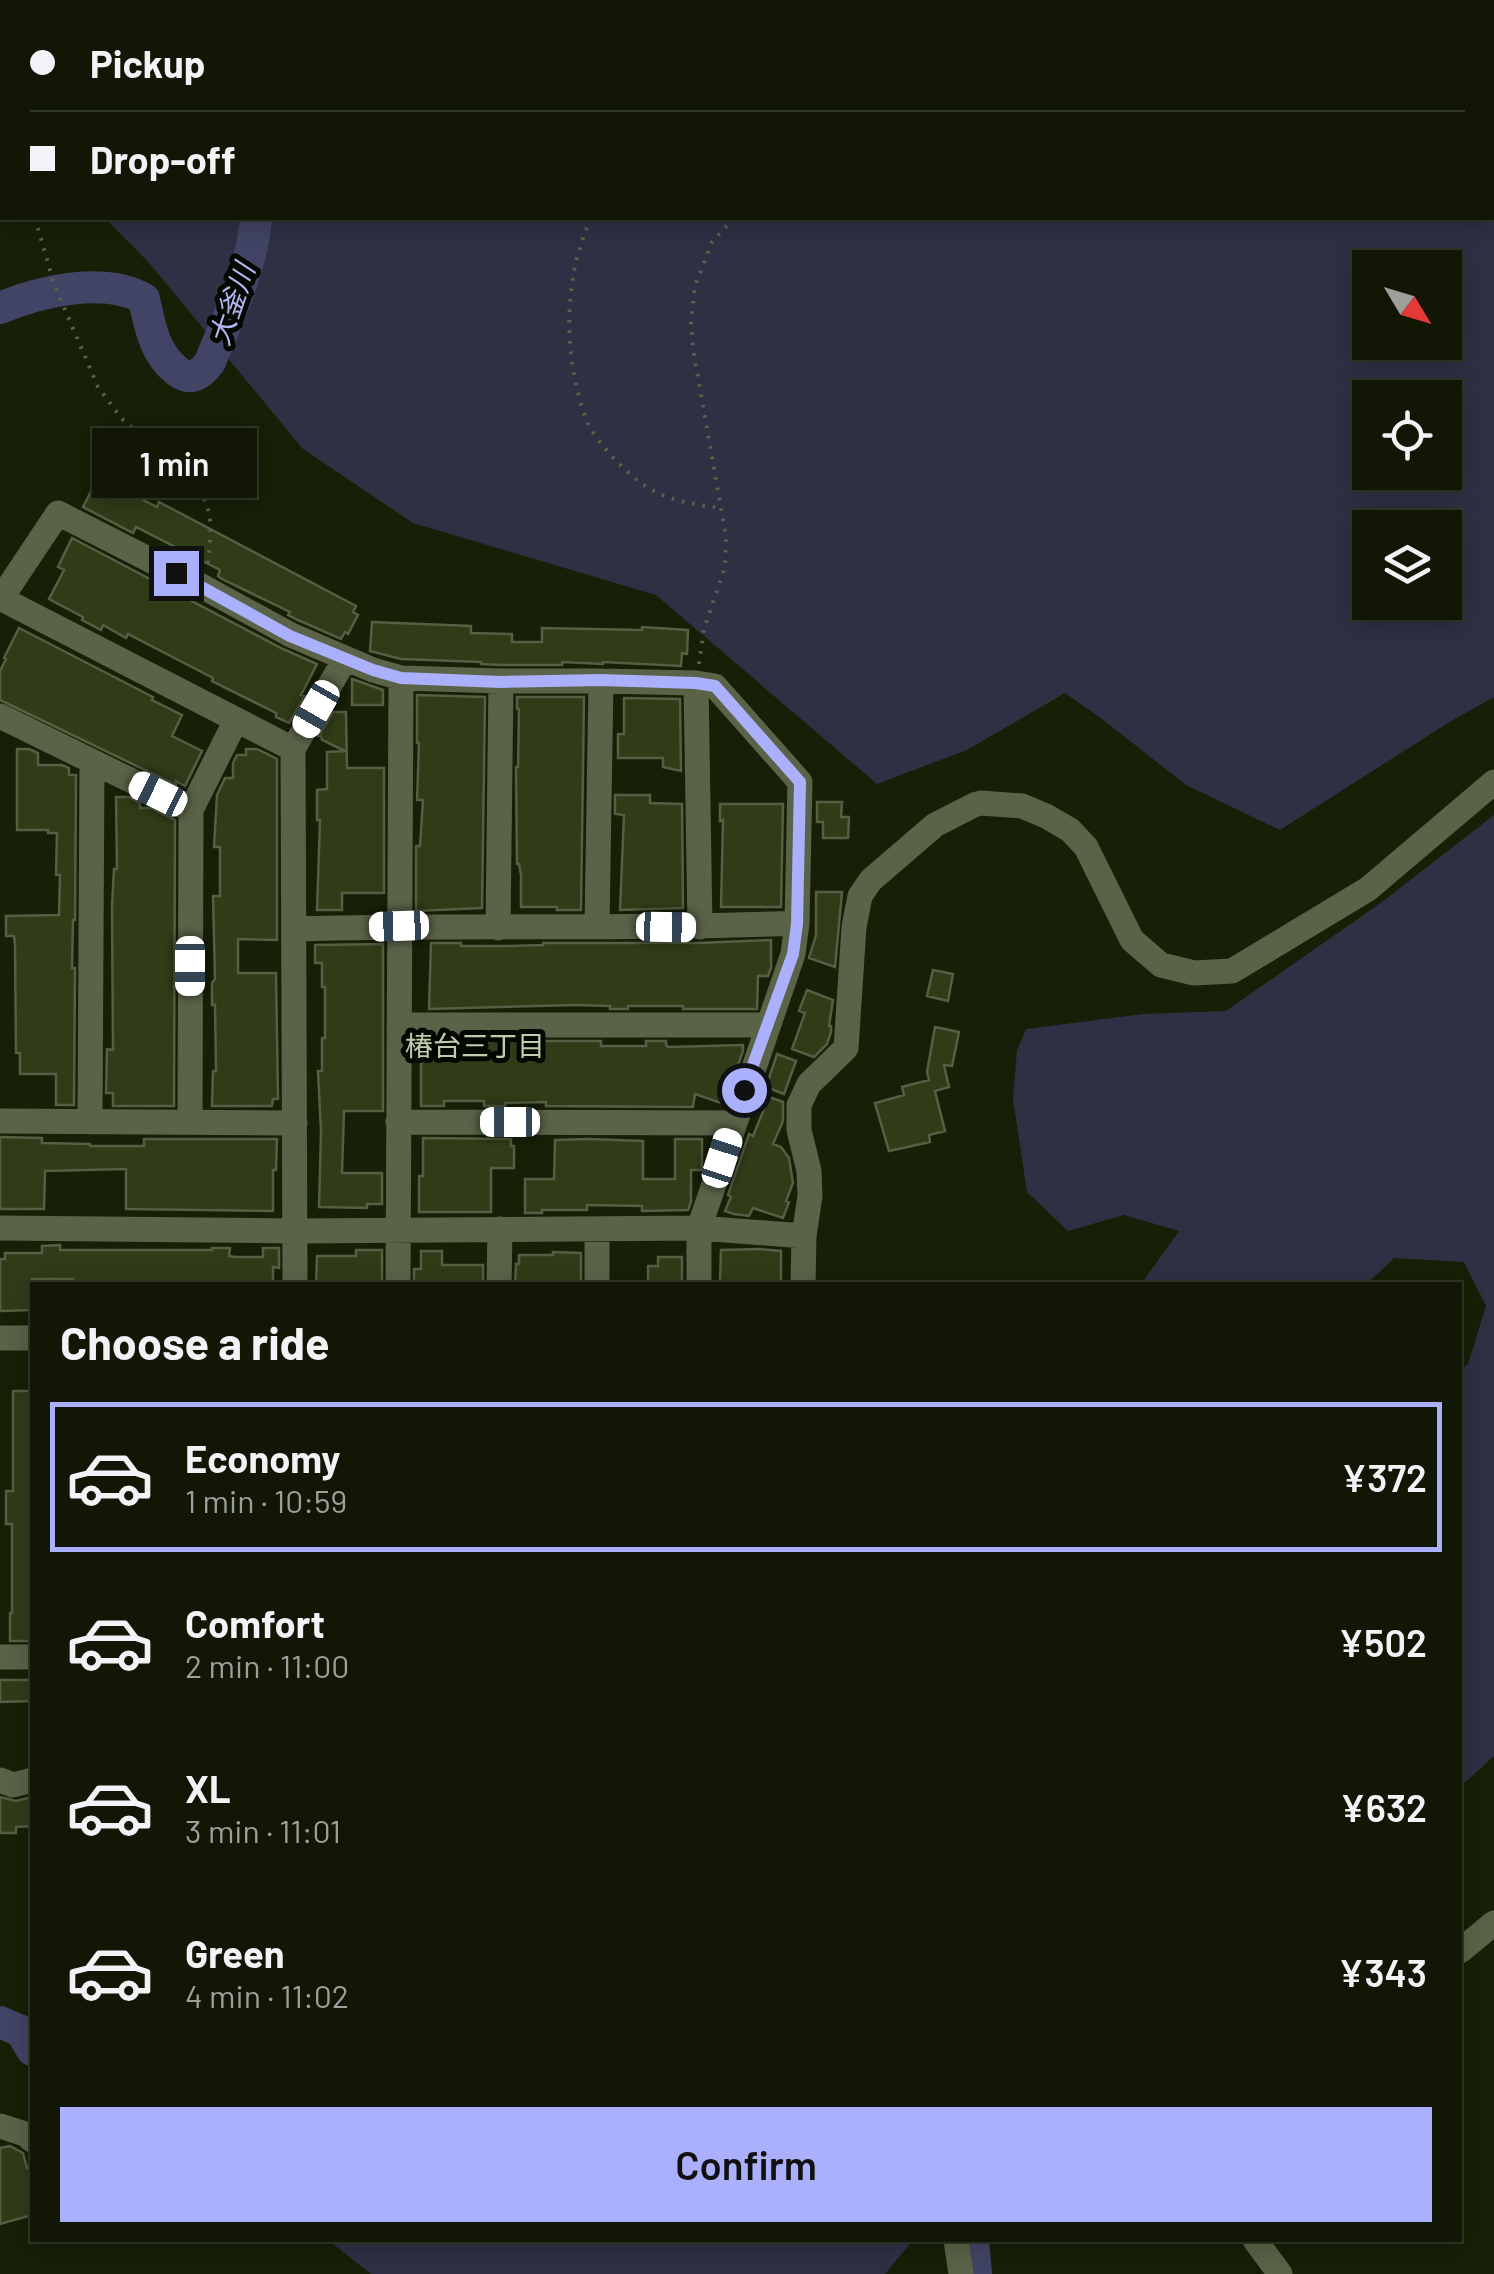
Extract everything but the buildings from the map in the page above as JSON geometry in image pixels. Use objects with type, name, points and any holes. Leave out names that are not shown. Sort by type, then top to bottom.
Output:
[{"type":"street","points":[[293,749],[0,599],[58,513],[290,636],[401,678],[601,680],[715,686],[800,782],[793,954],[699,1228],[700,1282]]},
{"type":"street","points":[[295,1282],[293,749],[345,659]]},
{"type":"street","points":[[398,1282],[401,678]]},
{"type":"street","points":[[597,926],[601,680]]},
{"type":"street","points":[[498,928],[501,682]]},
{"type":"street","points":[[696,683],[700,927]]},
{"type":"street","points":[[0,716],[190,810]]},
{"type":"street","points":[[190,1122],[190,810],[236,720]]},
{"type":"street","points":[[90,1122],[92,762]]},
{"type":"street","points":[[803,1282],[810,1184],[798,1130],[799,1105],[808,1084],[846,1048],[854,927],[860,896],[871,880],[934,825],[981,803],[1022,806],[1046,816],[1082,840],[1132,940],[1162,965],[1194,974],[1232,971],[1368,889],[1494,782]]},
{"type":"street","points":[[294,928],[797,924]]},
{"type":"street","points":[[399,1025],[767,1025]]},
{"type":"street","points":[[0,1121],[294,1123]]},
{"type":"street","points":[[398,1122],[734,1123]]},
{"type":"street","points":[[0,1228],[699,1228],[804,1236]]},
{"type":"street","points":[[597,1282],[598,1228]]},
{"type":"street","points":[[499,1282],[500,1230]]},
{"type":"street","points":[[0,1338],[30,1338]]},
{"type":"street","points":[[0,1657],[30,1657]]},
{"type":"street","points":[[0,1780],[13,1785],[30,1781]]},
{"type":"street","points":[[1462,1949],[1494,1923]]},
{"type":"street","points":[[0,2126],[30,2138]]},
{"type":"street","points":[[956,2242],[961,2274]]},
{"type":"street","points":[[1257,2242],[1280,2274]]},
{"type":"path","points":[[36,220],[54,284],[98,387],[120,418],[196,484],[205,498],[212,523],[205,588]]},
{"type":"path","points":[[591,220],[582,236],[570,289],[570,346],[587,422],[614,458],[646,487],[676,501],[720,508]]},
{"type":"path","points":[[696,683],[704,629],[725,568],[726,538],[690,323],[695,286],[712,242],[732,220]]},
{"type":"shaded area","points":[[107,220],[1494,220],[1494,697],[1280,830],[1186,785],[1065,693],[967,750],[877,784],[656,595],[413,523],[303,449],[149,263]]},
{"type":"shaded area","points":[[1494,815],[1494,1756],[1462,1785],[1462,1369],[1468,1364],[1486,1306],[1464,1262],[1394,1258],[1369,1282],[1124,1282],[1144,1280],[1179,1231],[1124,1215],[1068,1231],[1027,1192],[1013,1099],[1017,1050],[1026,1029],[1143,1014],[1226,1011],[1382,902]]},
{"type":"shaded area","points":[[331,2242],[911,2242],[885,2274],[371,2274]]},
{"type":"waterway","name":"大釜川","points":[[0,308],[34,296],[73,289],[111,288],[129,292],[144,299],[154,338],[169,364],[182,374],[195,375],[210,362],[232,309],[250,255],[256,220]]},
{"type":"waterway","points":[[0,2022],[21,2031],[30,2047]]},
{"type":"waterway","points":[[973,2242],[976,2274]]},
{"type":"district","name":"椿台三丁目","points":[[475,1045]]},
{"type":"route","points":[[176,573],[290,636],[401,678],[601,680],[715,686],[800,782],[793,954],[744,1090]]}]
